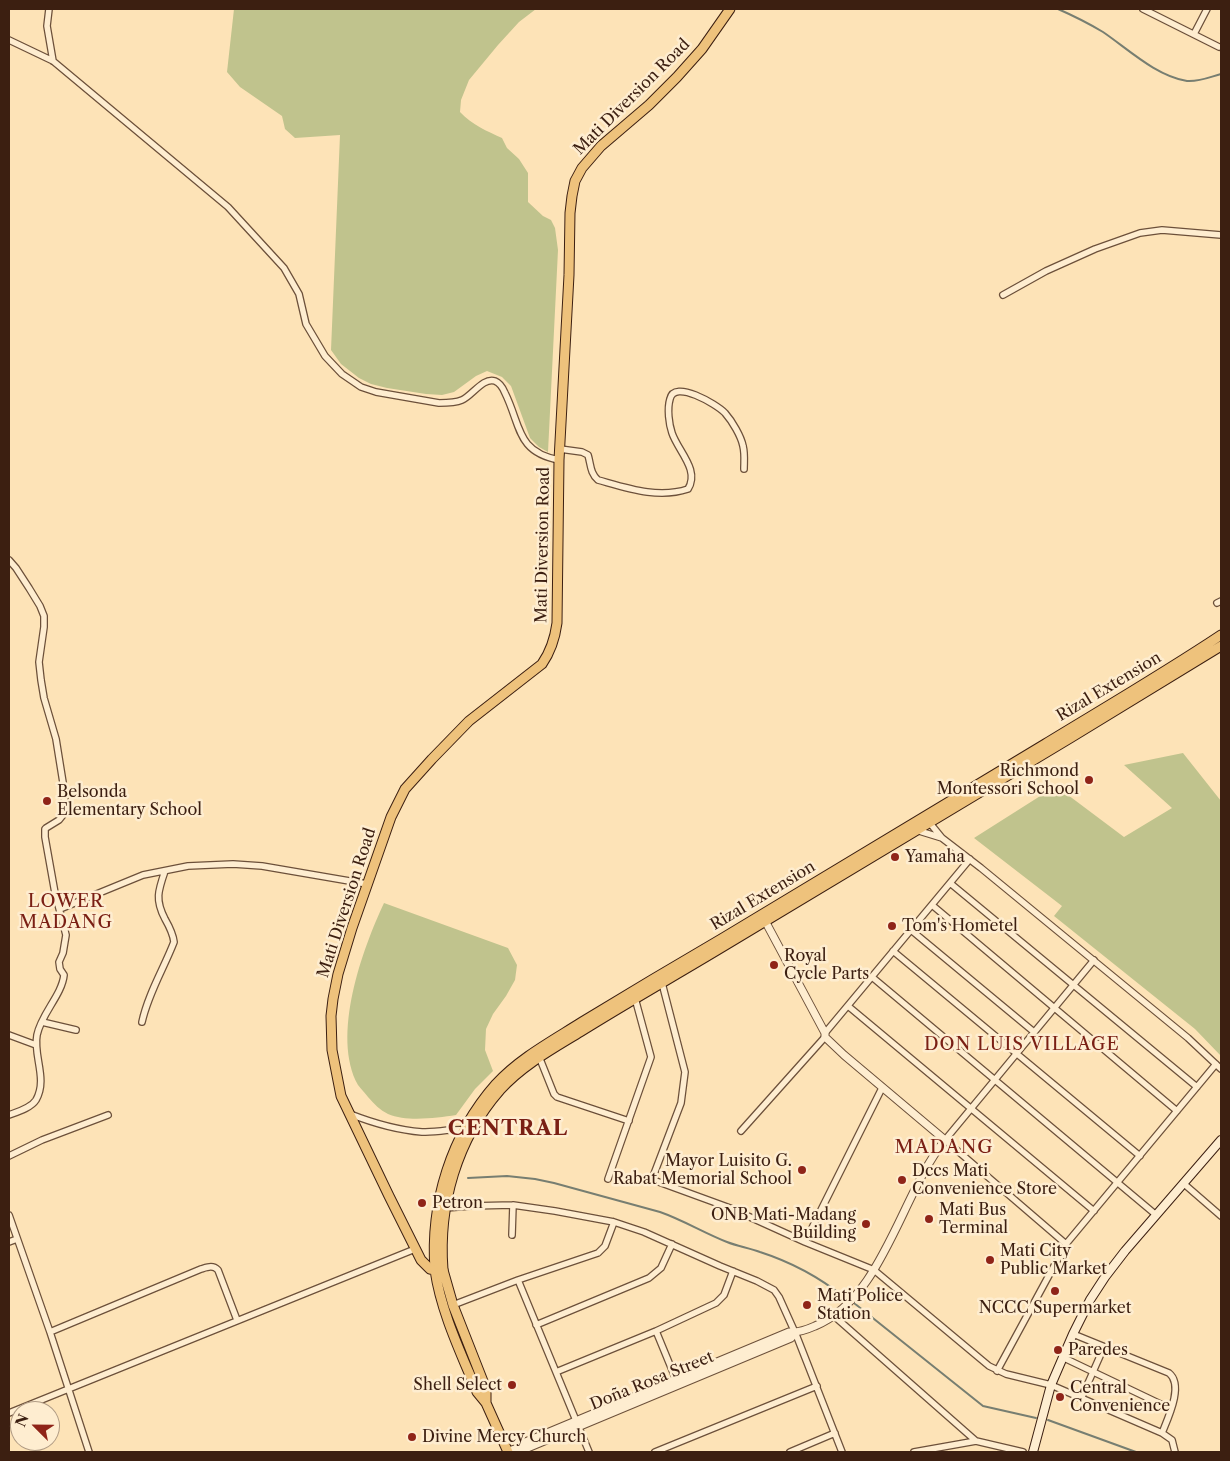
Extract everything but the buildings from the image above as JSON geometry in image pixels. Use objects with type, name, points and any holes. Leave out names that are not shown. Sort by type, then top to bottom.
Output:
[{"type":"main road","name":"Mati Diversion Road","points":[[439,1270],[425,1265],[415,1249],[341,1096],[330,1035],[338,974],[391,817],[405,789],[469,721],[542,664],[554,642],[557,623],[559,460],[569,275],[570,213],[576,181],[582,168],[601,146],[677,78],[702,49],[730,9]]},
{"type":"main road","name":"Rizal Extension","points":[[538,1054],[662,983],[1221,636]]},
{"type":"main road","name":"Rizal Extension","points":[[928,819],[1221,646]]},
{"type":"main road","name":"Rizal Extension","points":[[439,1270],[434,1231],[439,1199],[451,1158],[467,1132],[502,1088],[538,1054],[631,992],[764,918]]},
{"type":"main road","name":"Rizal Extension","points":[[439,1270],[446,1208],[453,1177],[467,1132]]},
{"type":"main road","points":[[1033,1452],[1051,1385],[1062,1357],[1090,1300],[1105,1277],[1155,1214],[1221,1140]]},
{"type":"main road","points":[[439,1270],[453,1305],[472,1368],[477,1392],[486,1403],[507,1452]]},
{"type":"main road","points":[[439,1270],[440,1296],[472,1368]]},
{"type":"street","points":[[49,9],[47,26],[53,61]]},
{"type":"street","points":[[1143,9],[1219,46]]},
{"type":"street","points":[[1194,34],[1207,9]]},
{"type":"street","points":[[9,40],[53,61],[228,206],[284,268],[299,294],[306,324],[314,340],[325,356],[352,382],[361,388],[376,392],[450,403],[463,400],[489,381],[496,381],[502,386],[509,400],[522,437],[529,448],[538,454],[559,460]]},
{"type":"street","points":[[1003,295],[1078,256],[1140,233],[1162,230],[1221,235]]},
{"type":"street","points":[[560,449],[582,452],[588,455],[591,470],[598,480],[643,492],[669,493],[688,489],[692,476],[689,465],[672,433],[670,419],[670,397],[674,392],[678,391],[705,399],[725,413],[743,444],[744,469]]},
{"type":"street","points":[[9,560],[30,588],[44,616],[39,662],[41,680],[44,698],[56,739],[65,795],[63,815],[59,820],[46,828],[44,832],[55,893],[66,935],[63,953],[59,962],[60,969],[64,975],[63,984],[56,994],[37,1034],[36,1045],[41,1068],[40,1090],[33,1104],[9,1115]]},
{"type":"street","points":[[928,819],[942,838],[1094,960],[1219,1066],[1197,1087],[1066,1244],[997,1371]]},
{"type":"street","points":[[914,828],[942,838]]},
{"type":"street","points":[[741,1131],[825,1035],[970,859]]},
{"type":"street","points":[[60,909],[143,875],[188,866],[233,864],[293,871],[367,884]]},
{"type":"street","points":[[142,1022],[158,976],[174,942],[174,936],[157,897],[165,871]]},
{"type":"street","points":[[950,883],[1197,1087]]},
{"type":"street","points":[[932,905],[1177,1111]]},
{"type":"street","points":[[764,918],[825,1035],[837,1049],[1066,1244]]},
{"type":"street","points":[[911,930],[1034,1032]]},
{"type":"street","points":[[893,952],[1140,1156]]},
{"type":"street","name":"Doña Rosa Street","points":[[507,1452],[518,1448],[523,1442],[577,1423],[677,1382],[789,1332],[795,1333],[818,1325],[834,1316],[850,1301],[874,1270],[929,1162],[945,1140],[1094,960]]},
{"type":"street","points":[[872,977],[1155,1214]]},
{"type":"street","points":[[662,983],[685,1072],[681,1102],[656,1167],[654,1178],[656,1181],[730,1208],[805,1242],[874,1270],[975,1356],[997,1371],[1051,1385],[1162,1434],[1172,1440],[1175,1452]]},
{"type":"street","points":[[608,1179],[651,1057],[635,998]]},
{"type":"street","points":[[848,1006],[1094,1211]]},
{"type":"street","points":[[42,1022],[76,1030]]},
{"type":"street","points":[[9,1035],[36,1045]]},
{"type":"street","points":[[538,1054],[554,1094],[557,1097],[629,1121]]},
{"type":"street","points":[[805,1242],[882,1088]]},
{"type":"street","points":[[350,1114],[400,1129],[422,1132],[467,1132]]},
{"type":"street","points":[[9,1156],[42,1140],[108,1115]]},
{"type":"street","points":[[1183,1183],[1221,1216]]},
{"type":"street","points":[[512,1235],[513,1205]]},
{"type":"street","points":[[446,1208],[529,1206],[614,1222],[644,1232],[774,1290],[795,1333],[842,1452]]},
{"type":"street","points":[[9,1215],[89,1452]]},
{"type":"street","points":[[453,1305],[518,1280],[598,1253],[605,1246],[614,1222]]},
{"type":"street","points":[[9,1242],[17,1239]]},
{"type":"street","points":[[536,1325],[649,1278],[661,1268],[672,1244]]},
{"type":"street","points":[[9,1413],[415,1249]]},
{"type":"street","points":[[50,1332],[188,1274],[212,1266],[218,1270],[238,1320]]},
{"type":"street","points":[[556,1372],[656,1331],[716,1303],[724,1295],[734,1271]]},
{"type":"street","points":[[518,1280],[589,1452]]},
{"type":"street","points":[[834,1316],[976,1440]]},
{"type":"street","points":[[656,1331],[677,1382]]},
{"type":"street","points":[[1073,1334],[1173,1376],[1176,1384],[1172,1409],[1162,1434]]},
{"type":"street","points":[[1081,1399],[1104,1347]]},
{"type":"street","points":[[1062,1357],[1172,1409]]},
{"type":"street","points":[[655,1452],[817,1386]]},
{"type":"street","points":[[790,1452],[835,1433]]},
{"type":"street","points":[[914,1452],[976,1440],[1023,1452]]},
{"type":"green space","points":[[234,9],[536,9],[519,22],[469,80],[461,100],[460,112],[475,124],[502,138],[507,148],[519,159],[528,173],[528,202],[543,216],[551,220],[555,228],[558,250],[548,452],[539,447],[530,438],[511,386],[502,377],[487,371],[476,376],[454,392],[442,395],[387,388],[371,384],[359,378],[341,364],[331,350],[340,135],[295,138],[285,129],[282,116],[240,87],[227,72]]},
{"type":"green space","points":[[1183,753],[1221,801],[1221,1056],[1195,1029],[1054,916],[1062,906],[974,838],[1056,786],[1124,837],[1172,808],[1124,765]]},
{"type":"green space","points":[[384,903],[508,948],[517,965],[515,980],[493,1014],[486,1029],[485,1050],[493,1071],[475,1089],[456,1115],[413,1119],[388,1114],[382,1111],[358,1085],[350,1065],[348,1042],[349,1018],[353,993],[367,944]]},
{"type":"waterway","points":[[1058,9],[1103,32],[1132,54],[1164,74],[1187,81],[1196,81],[1221,74]]},
{"type":"waterway","points":[[468,1178],[507,1176],[535,1179],[660,1212],[727,1242],[794,1265],[825,1283],[844,1297]]},
{"type":"waterway","points":[[854,1303],[983,1406],[1036,1418]]},
{"type":"waterway","points":[[1048,1420],[1136,1452]]},
{"type":"place","name":"Richmond Montessori School","points":[[1089,780]]},
{"type":"place","name":"Belsonda Elementary School","points":[[47,801]]},
{"type":"place","name":"Yamaha","points":[[895,857]]},
{"type":"place","name":"Tom's Hometel","points":[[892,926]]},
{"type":"place","name":"Royal Cycle Parts","points":[[774,965]]},
{"type":"place","name":"Mayor Luisito G. Rabat Memorial School","points":[[802,1170]]},
{"type":"place","name":"Dccs Mati Convenience Store","points":[[902,1180]]},
{"type":"place","name":"Petron","points":[[422,1203]]},
{"type":"place","name":"Mati Bus Terminal","points":[[929,1219]]},
{"type":"place","name":"ONB Mati-Madang Building","points":[[866,1224]]},
{"type":"place","name":"Mati City Public Market","points":[[990,1260]]},
{"type":"place","name":"NCCC Supermarket","points":[[1055,1291]]},
{"type":"place","name":"Mati Police Station","points":[[807,1305]]},
{"type":"place","name":"Paredes","points":[[1058,1350]]},
{"type":"place","name":"Shell Select","points":[[512,1385]]},
{"type":"place","name":"Central Convenience","points":[[1060,1397]]},
{"type":"place","name":"Divine Mercy Church","points":[[412,1437]]},
{"type":"district","name":"LOWER MADANG","points":[[66,912]]},
{"type":"district","name":"DON LUIS VILLAGE","points":[[1022,1045]]},
{"type":"district","name":"CENTRAL","points":[[508,1129]]},
{"type":"district","name":"MADANG","points":[[944,1148]]}]
